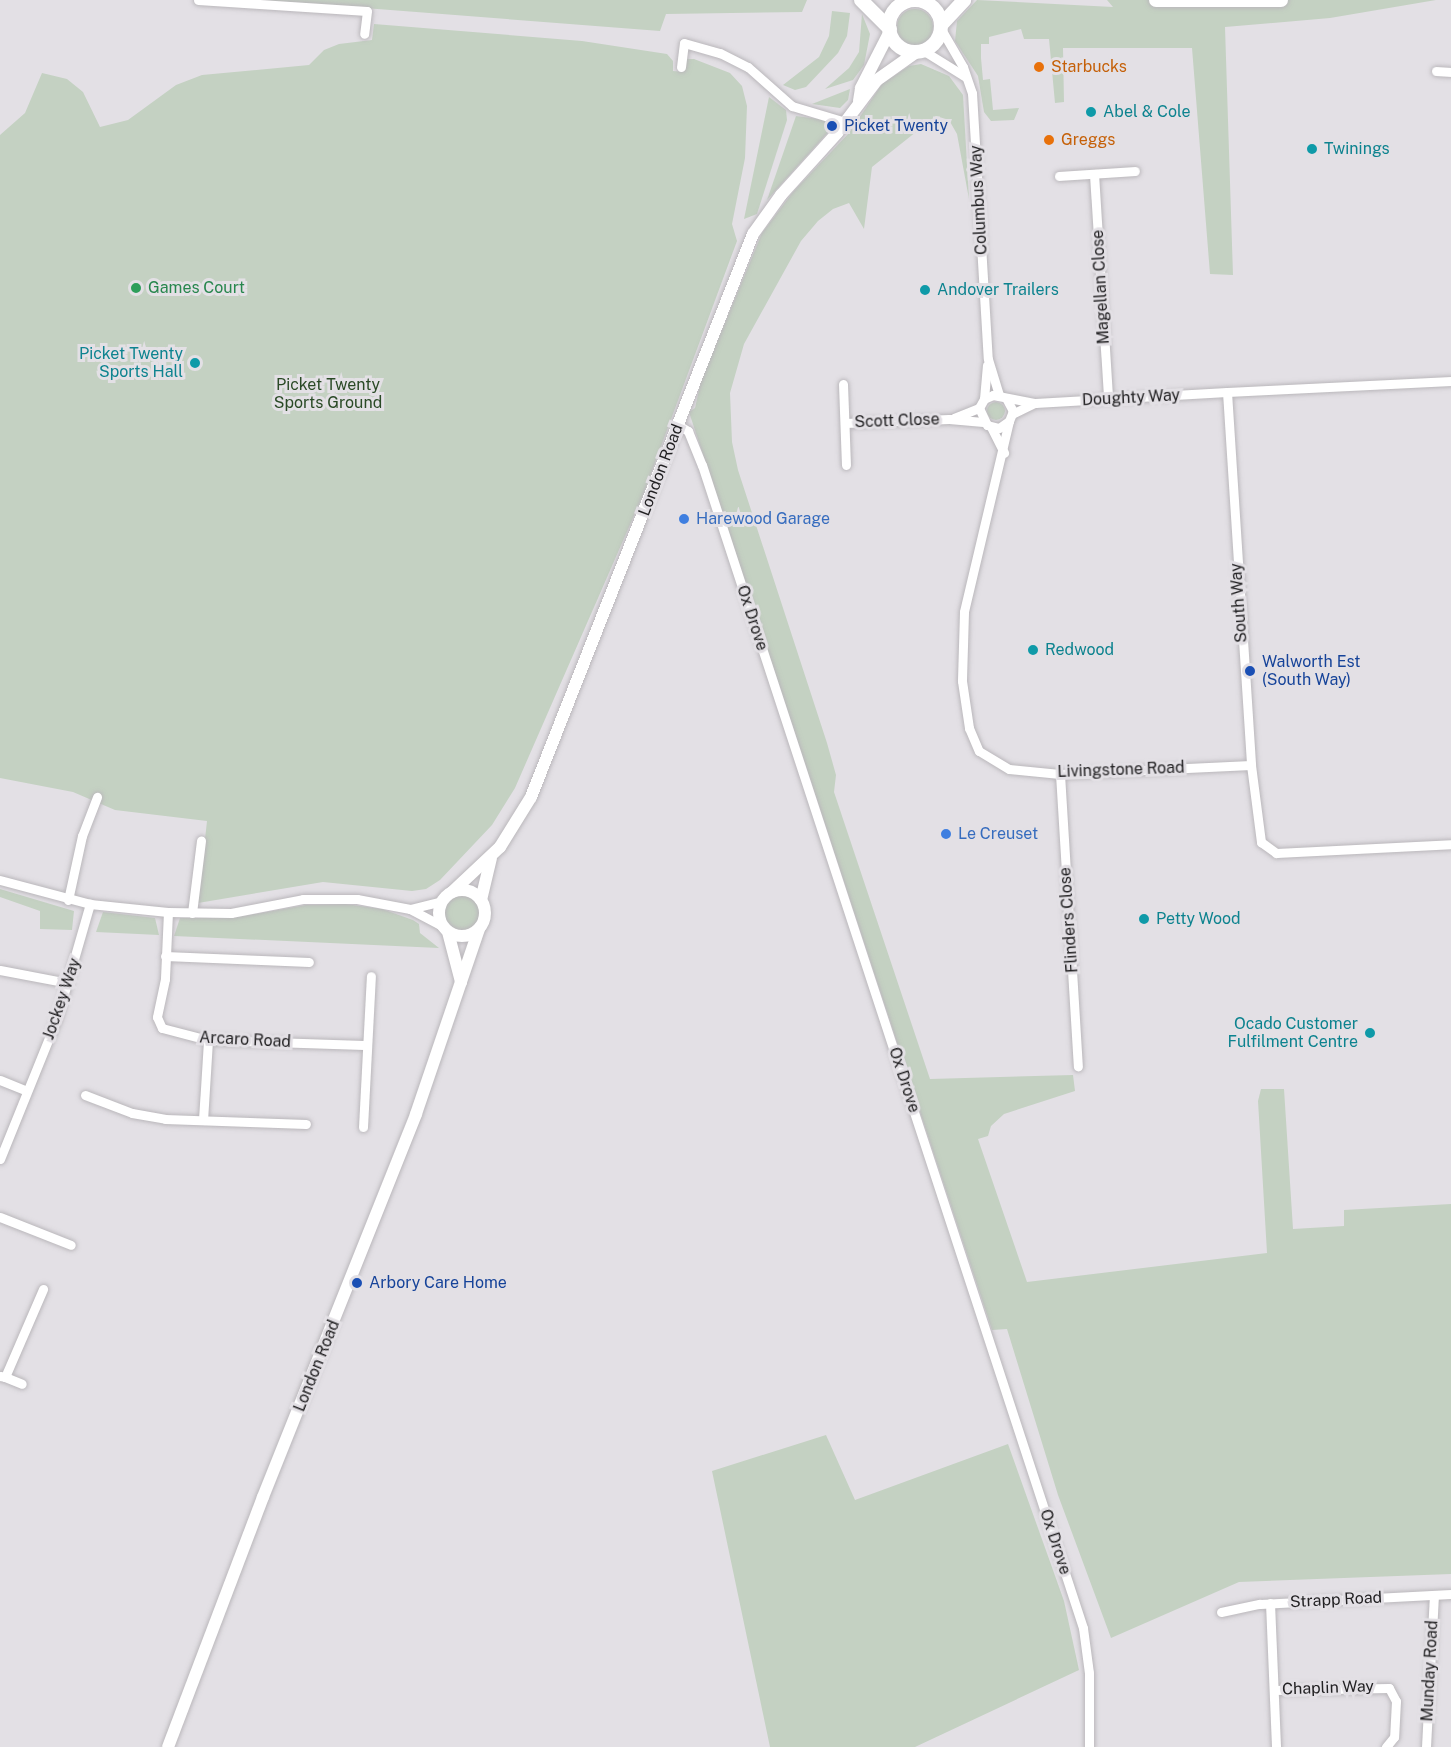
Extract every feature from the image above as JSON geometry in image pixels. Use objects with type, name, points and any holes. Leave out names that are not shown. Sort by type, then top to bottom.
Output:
[{"type":"main road","points":[[861,0],[890,30],[900,47],[920,52],[936,42],[941,27],[964,0]]},
{"type":"main road","points":[[890,30],[895,10],[914,0],[934,8],[941,27]]},
{"type":"main road","points":[[1156,0],[1281,0]]},
{"type":"main road","name":"London Road","points":[[859,101],[861,88],[890,30]]},
{"type":"main road","name":"London Road","points":[[442,901],[491,857],[531,797],[753,234],[781,195],[845,122],[882,74],[920,52]]},
{"type":"main road","name":"London Road","points":[[168,1747],[262,1497],[403,1146],[485,915],[481,900],[491,857]]},
{"type":"main road","points":[[452,892],[468,891],[481,900]]},
{"type":"main road","points":[[442,901],[438,914],[462,983]]},
{"type":"main road","points":[[445,929],[461,937],[479,929]]},
{"type":"street","points":[[198,0],[367,11],[364,34]]},
{"type":"street","name":"Columbus Way","points":[[941,27],[972,93],[988,359],[982,404]]},
{"type":"street","points":[[681,67],[684,44],[720,53],[748,67],[792,106],[845,122]]},
{"type":"street","points":[[920,52],[966,77]]},
{"type":"street","points":[[1436,71],[1451,72]]},
{"type":"street","points":[[1059,176],[1135,171]]},
{"type":"street","name":"Magellan Close","points":[[1094,174],[1108,399]]},
{"type":"street","name":"Columbus Way","points":[[988,359],[1011,418]]},
{"type":"street","points":[[1227,392],[1451,381]]},
{"type":"street","name":"Scott Close","points":[[843,384],[846,465]]},
{"type":"street","name":"Doughty Way","points":[[1002,396],[1035,404],[1227,392]]},
{"type":"street","name":"South Way","points":[[1227,392],[1251,765],[1258,834],[1267,849],[1276,853],[1451,844]]},
{"type":"street","name":"Scott Close","points":[[949,419],[1002,396]]},
{"type":"street","points":[[982,404],[987,425],[1004,453]]},
{"type":"street","name":"Doughty Way","points":[[987,425],[1011,418],[1035,404]]},
{"type":"street","name":"Livingstone Road","points":[[1011,418],[967,595],[962,681],[966,715],[972,739],[988,759],[1009,769],[1060,774],[1251,765]]},
{"type":"street","name":"Scott Close","points":[[845,423],[949,419],[987,425]]},
{"type":"street","name":"Ox Drove","points":[[678,425],[688,431],[702,465],[1083,1628],[1089,1673],[1089,1747]]},
{"type":"street","name":"Flinders Close","points":[[1060,774],[1078,1066]]},
{"type":"street","points":[[68,900],[82,836],[97,797]]},
{"type":"street","points":[[192,913],[201,841]]},
{"type":"street","points":[[0,880],[68,900],[168,912],[245,911],[327,898],[357,899],[410,909],[445,929]]},
{"type":"street","points":[[410,909],[442,901]]},
{"type":"street","name":"Jockey Way","points":[[0,1159],[68,983],[90,904]]},
{"type":"street","name":"Arcaro Road","points":[[168,912],[159,1025],[173,1032],[208,1040],[367,1045]]},
{"type":"street","points":[[165,956],[309,962]]},
{"type":"street","points":[[0,970],[68,983]]},
{"type":"street","points":[[363,1127],[371,976]]},
{"type":"street","points":[[203,1120],[208,1040]]},
{"type":"street","points":[[0,1080],[27,1091]]},
{"type":"street","points":[[85,1095],[147,1116],[306,1124]]},
{"type":"street","points":[[0,1217],[71,1245]]},
{"type":"street","points":[[22,1384],[3,1376],[43,1289]]},
{"type":"street","name":"Strapp Road","points":[[1221,1612],[1270,1603],[1451,1594]]},
{"type":"street","name":"Munday Road","points":[[1426,1747],[1434,1595]]},
{"type":"street","points":[[1270,1603],[1276,1747]]},
{"type":"street","name":"Chaplin Way","points":[[1274,1690],[1389,1688],[1396,1701],[1394,1737],[1386,1747]]},
{"type":"green space","points":[[261,0],[807,0],[802,12],[666,14],[660,31]]},
{"type":"green space","points":[[977,0],[1113,7],[1107,0],[1436,0],[1330,18],[1225,27],[1233,275],[1210,274],[1192,48],[1063,48],[1064,102],[1055,103],[1049,39],[1024,39],[1021,29],[989,37],[989,44],[981,44],[981,58],[983,80],[990,79],[993,110],[1019,108],[1014,120],[991,121],[984,112],[978,76],[955,41],[957,21]]},
{"type":"green space","points":[[915,9],[928,14],[933,27],[928,40],[915,45],[902,40],[897,27],[902,14]]},
{"type":"green space","points":[[832,11],[850,13],[847,36],[838,53],[806,87],[795,90],[783,85],[819,57],[829,36]]},
{"type":"green space","points":[[862,14],[870,34],[864,65],[853,80],[825,89],[849,68],[859,52]]},
{"type":"green space","name":"Picket Twenty Sports Ground","points":[[374,24],[582,41],[667,54],[673,61],[673,71],[683,72],[687,59],[694,59],[730,73],[742,86],[747,106],[745,158],[732,224],[737,241],[643,495],[515,788],[492,825],[440,880],[426,889],[412,891],[323,882],[198,903],[207,821],[115,810],[73,792],[0,778],[0,135],[25,113],[42,73],[67,79],[83,92],[100,127],[128,120],[176,85],[202,75],[309,65],[324,50],[339,44],[372,40]]},
{"type":"green space","points":[[921,64],[949,76],[963,95],[969,199],[957,134],[949,120],[936,116],[872,167],[864,229],[849,203],[833,209],[818,221],[801,241],[744,344],[730,393],[732,442],[738,470],[827,743],[836,775],[834,792],[930,1079],[1073,1075],[1075,1091],[1004,1114],[991,1126],[988,1136],[978,1139],[1027,1282],[1267,1253],[1258,1101],[1261,1089],[1284,1089],[1293,1229],[1344,1226],[1344,1210],[1451,1204],[1451,1574],[1239,1582],[1111,1638],[1058,1495],[1007,1329],[992,1330],[689,412],[695,408],[701,381],[762,233],[793,192],[849,133],[882,84],[909,66]]},
{"type":"green space","points":[[850,89],[848,100],[840,108],[812,104]]},
{"type":"green space","points":[[769,97],[786,110],[787,120],[757,214],[744,219]]},
{"type":"green space","points":[[796,116],[826,120],[831,129],[767,200]]},
{"type":"green space","points":[[996,402],[1002,405],[1005,411],[1002,417],[996,420],[990,417],[987,411],[990,405]]},
{"type":"green space","points":[[0,889],[74,911],[72,930],[40,929],[40,911],[0,897]]},
{"type":"green space","points":[[461,895],[474,900],[479,913],[474,926],[461,931],[448,926],[443,913],[448,900]]},
{"type":"green space","points":[[345,904],[382,909],[413,920],[419,924],[420,933],[439,948],[174,936],[180,918],[232,918],[306,905]]},
{"type":"green space","points":[[103,912],[155,918],[159,935],[96,932]]},
{"type":"green space","points":[[826,1435],[855,1500],[1008,1444],[1064,1601],[1079,1670],[915,1747],[770,1747],[712,1471]]},
{"type":"place","name":"Starbucks","points":[[1039,67]]},
{"type":"place","name":"Abel & Cole","points":[[1091,112]]},
{"type":"place","name":"Picket Twenty","points":[[832,126]]},
{"type":"place","name":"Greggs","points":[[1049,140]]},
{"type":"place","name":"Twinings","points":[[1312,149]]},
{"type":"place","name":"Games Court","points":[[136,288]]},
{"type":"place","name":"Andover Trailers","points":[[925,290]]},
{"type":"place","name":"Picket Twenty Sports Hall","points":[[195,363]]},
{"type":"place","name":"Harewood Garage","points":[[684,519]]},
{"type":"place","name":"Redwood","points":[[1033,650]]},
{"type":"place","name":"Walworth Est (South Way)","points":[[1250,671]]},
{"type":"place","name":"Le Creuset","points":[[946,834]]},
{"type":"place","name":"Petty Wood","points":[[1144,919]]},
{"type":"place","name":"Ocado Customer Fulfilment Centre","points":[[1370,1033]]},
{"type":"place","name":"Arbory Care Home","points":[[357,1283]]}]
